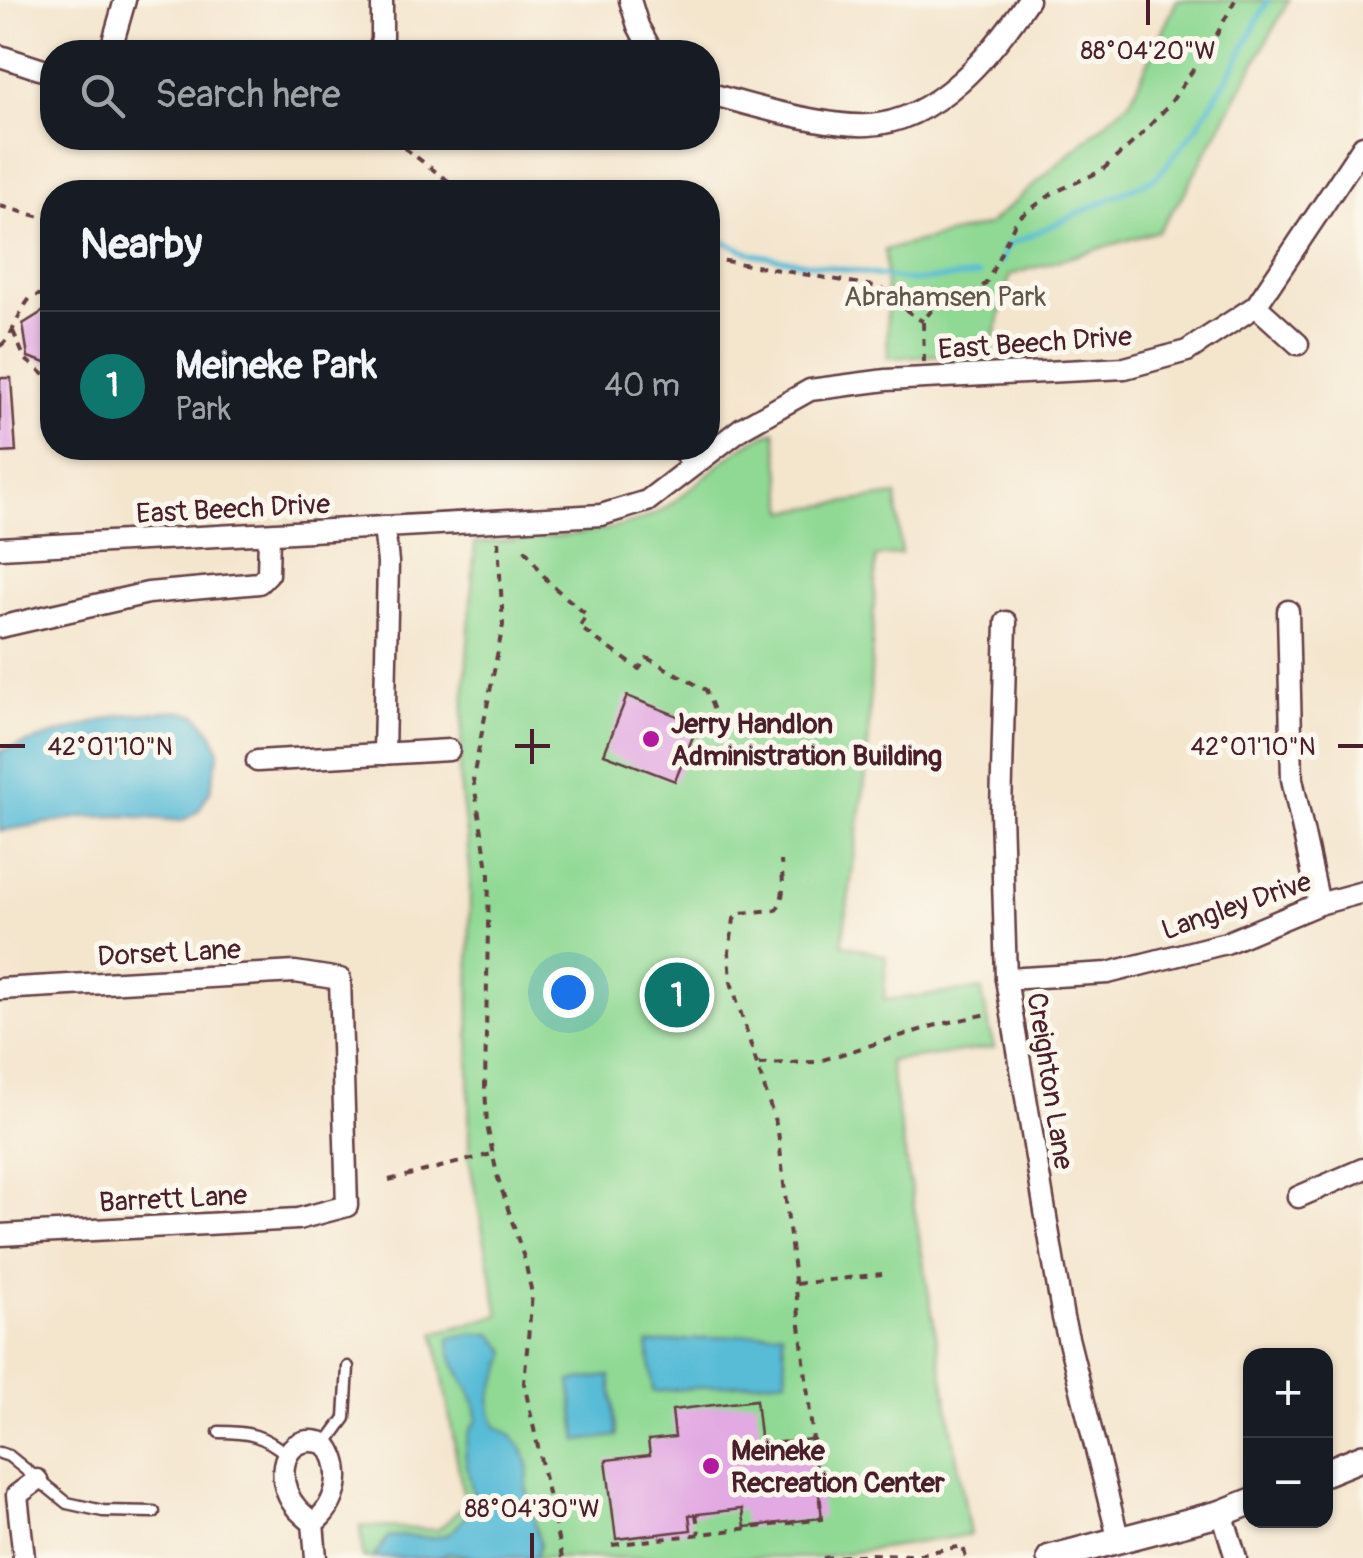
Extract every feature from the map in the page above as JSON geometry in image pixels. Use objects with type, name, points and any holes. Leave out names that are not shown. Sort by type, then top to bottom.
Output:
[{"type":"street","points":[[113,40],[125,0]]},
{"type":"street","points":[[382,0],[382,40]]},
{"type":"street","points":[[630,0],[646,40]]},
{"type":"street","points":[[720,96],[840,123],[896,121],[939,99],[1011,25],[1028,0]]},
{"type":"street","points":[[0,56],[40,69]]},
{"type":"street","name":"East Beech Drive","points":[[720,444],[810,390],[926,378],[1124,368],[1186,351],[1256,306],[1363,146]]},
{"type":"street","points":[[1256,306],[1298,344]]},
{"type":"street","points":[[690,460],[694,464]]},
{"type":"street","name":"East Beech Drive","points":[[0,548],[601,515],[646,501],[699,460]]},
{"type":"street","points":[[384,527],[388,562],[384,754]]},
{"type":"street","points":[[0,628],[148,593],[259,583],[268,574],[270,534]]},
{"type":"street","points":[[1288,610],[1292,779],[1318,904]]},
{"type":"street","name":"Creighton Lane","points":[[1006,622],[1001,812],[1006,979],[1063,1318],[1118,1541]]},
{"type":"street","points":[[257,761],[449,750]]},
{"type":"street","name":"Langley Drive","points":[[1006,979],[1108,973],[1226,943],[1318,904],[1363,892]]},
{"type":"street","name":"Dorset Lane","points":[[0,988],[294,972],[340,979],[347,1206]]},
{"type":"street","points":[[1298,1197],[1363,1168]]},
{"type":"street","name":"Barrett Lane","points":[[0,1235],[298,1219],[347,1206]]},
{"type":"street","points":[[313,1523],[329,1512],[336,1494],[332,1452],[326,1444],[304,1440],[293,1445],[282,1466],[287,1491],[298,1511],[313,1523],[316,1558]]},
{"type":"street","points":[[1333,1469],[1363,1457]]},
{"type":"street","points":[[24,1558],[16,1495],[37,1480]]},
{"type":"street","points":[[1050,1558],[1243,1505]]},
{"type":"street","points":[[1222,1513],[1236,1558]]},
{"type":"lane","points":[[326,1444],[345,1418],[348,1367]]},
{"type":"lane","points":[[220,1432],[247,1432],[270,1440],[286,1454]]},
{"type":"lane","points":[[0,1454],[9,1456],[67,1503],[103,1511],[154,1512]]},
{"type":"path","points":[[926,378],[923,321],[931,311],[972,298],[987,282],[1017,219],[1053,192],[1101,171],[1138,138],[1169,105],[1236,0]]},
{"type":"path","points":[[406,150],[446,180]]},
{"type":"path","points":[[0,206],[40,217]]},
{"type":"path","points":[[720,260],[879,287],[923,321]]},
{"type":"path","points":[[0,346],[8,340],[19,310],[32,296],[40,295]]},
{"type":"path","points":[[12,329],[25,359],[40,371]]},
{"type":"path","points":[[498,521],[502,626],[473,778],[490,875],[484,1086],[492,1154],[532,1294],[524,1383],[562,1558]]},
{"type":"path","points":[[525,549],[548,583],[587,615],[578,627],[639,670],[648,658],[706,690],[716,718],[722,762],[688,760]]},
{"type":"path","points":[[612,1545],[822,1519],[778,1131],[731,982],[729,952],[734,919],[740,913],[776,910],[782,902],[781,861]]},
{"type":"path","points":[[757,1064],[816,1062],[933,1026],[992,1014]]},
{"type":"path","points":[[389,1180],[492,1154]]},
{"type":"path","points":[[796,1284],[882,1274]]},
{"type":"path","points":[[761,1445],[812,1439]]},
{"type":"path","points":[[696,1514],[699,1534]]},
{"type":"path","points":[[824,1558],[914,1555],[963,1546],[966,1558]]},
{"type":"green space","name":"Abrahamsen Park","points":[[1177,0],[1289,0],[1183,195],[1158,231],[1010,275],[991,352],[888,358],[885,250],[988,225],[1130,101]]},
{"type":"green space","points":[[775,431],[786,511],[896,495],[901,554],[876,557],[867,767],[842,944],[886,956],[884,1000],[981,989],[994,1048],[889,1061],[970,1535],[813,1558],[363,1558],[361,1526],[438,1530],[465,1505],[435,1333],[499,1315],[469,1158],[470,868],[459,775],[475,543],[571,535],[642,519],[675,501],[744,446]]},
{"type":"water","points":[[177,711],[197,715],[213,734],[219,751],[210,791],[198,811],[182,821],[83,817],[0,831],[0,751],[121,715]]},
{"type":"water","points":[[782,1331],[787,1379],[653,1392],[648,1344]]},
{"type":"water","points":[[492,1334],[507,1351],[490,1404],[496,1426],[522,1447],[529,1468],[526,1486],[540,1545],[536,1557],[486,1558],[449,1553],[437,1558],[373,1558],[388,1537],[447,1534],[456,1528],[475,1500],[466,1449],[477,1421],[476,1410],[453,1360],[449,1338]]},
{"type":"water","points":[[610,1376],[617,1436],[578,1441],[570,1381]]},
{"type":"building","points":[[40,313],[40,361],[28,357],[23,324]]},
{"type":"building","points":[[0,378],[11,378],[16,452],[0,453]]},
{"type":"building","name":"Jerry Handlon Administration Building","points":[[627,696],[698,724],[675,781],[604,754]]},
{"type":"building","name":"Meineke Recreation Center","points":[[756,1400],[761,1445],[812,1439],[822,1518],[745,1527],[742,1509],[689,1515],[691,1530],[616,1539],[606,1460],[650,1455],[648,1440],[675,1437],[672,1410]]},
{"type":"waterway","points":[[1001,263],[1007,246],[1157,177],[1197,127],[1268,0]]},
{"type":"waterway","points":[[720,240],[754,254],[911,281],[979,275]]},
{"type":"place","name":"Jerry Handlon Administration Building","points":[[651,739]]},
{"type":"place","name":"Meineke Park","points":[[677,995]]},
{"type":"place","name":"Meineke Recreation Center","points":[[711,1466]]}]
